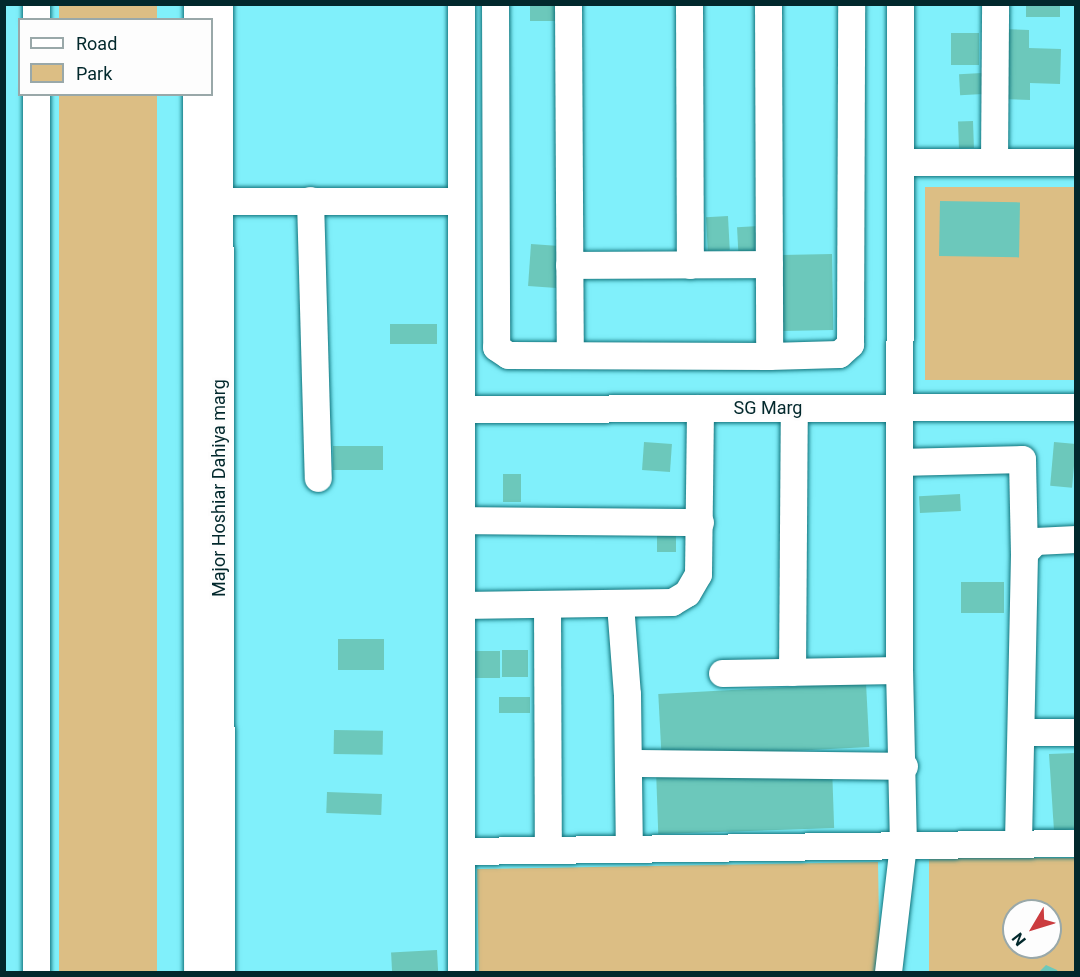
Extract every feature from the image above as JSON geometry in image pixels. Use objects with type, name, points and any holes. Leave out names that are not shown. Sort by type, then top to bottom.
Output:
[{"type":"street","name":"Major Hoshiar Dahiya marg","points":[[197,972],[207,201],[219,4]]},
{"type":"street","points":[[461,4],[461,972]]},
{"type":"street","points":[[495,4],[496,347],[508,355],[769,356],[839,354],[847,351],[850,344],[851,4]]},
{"type":"street","points":[[568,4],[570,355]]},
{"type":"street","points":[[689,4],[690,265]]},
{"type":"street","points":[[768,4],[769,356]]},
{"type":"street","points":[[888,972],[903,845],[904,765],[899,670],[902,408],[900,4]]},
{"type":"street","points":[[994,162],[995,4]]},
{"type":"street","points":[[36,96],[36,972]]},
{"type":"street","name":"Major Hoshiar Dahiya marg","points":[[196,96],[207,201],[221,972]]},
{"type":"street","points":[[900,162],[1076,162]]},
{"type":"street","points":[[310,200],[318,478]]},
{"type":"street","points":[[207,201],[310,200],[461,212],[495,223]]},
{"type":"street","points":[[569,265],[769,264]]},
{"type":"street","name":"SG Marg","points":[[461,409],[1076,407]]},
{"type":"street","points":[[461,605],[672,602],[687,593],[698,574],[700,408]]},
{"type":"street","points":[[792,672],[794,408]]},
{"type":"street","points":[[901,462],[1022,459],[1024,553],[1018,841]]},
{"type":"street","points":[[462,520],[700,522]]},
{"type":"street","points":[[1024,553],[1035,541],[1076,539]]},
{"type":"street","points":[[547,604],[548,850]]},
{"type":"street","points":[[620,604],[629,763],[628,848]]},
{"type":"street","points":[[722,673],[899,670]]},
{"type":"street","points":[[1022,732],[1076,732]]},
{"type":"street","points":[[629,763],[904,765]]},
{"type":"street","points":[[461,851],[903,845],[1018,841],[1076,843]]},
{"type":"green space","points":[[59,5],[157,5],[157,18],[59,18]]},
{"type":"green space","points":[[59,96],[157,96],[157,972],[59,972]]},
{"type":"green space","points":[[925,187],[1075,187],[1075,380],[925,380]]},
{"type":"green space","points":[[929,857],[1075,858],[1075,972],[929,972]]},
{"type":"green space","points":[[878,862],[880,972],[479,972],[477,869]]},
{"type":"building","points":[[530,4],[558,4],[558,21],[530,21]]},
{"type":"building","points":[[1026,4],[1060,4],[1060,17],[1026,17]]},
{"type":"building","points":[[1002,29],[1029,30],[1029,48],[1061,49],[1060,84],[1030,83],[1030,100],[1000,99]]},
{"type":"building","points":[[951,33],[979,33],[979,65],[951,65]]},
{"type":"building","points":[[982,73],[983,94],[960,95],[959,74]]},
{"type":"building","points":[[973,121],[974,148],[959,149],[958,122]]},
{"type":"building","points":[[940,201],[1020,202],[1019,257],[939,256]]},
{"type":"building","points":[[728,216],[730,250],[708,251],[706,217]]},
{"type":"building","points":[[759,226],[761,260],[739,261],[737,227]]},
{"type":"building","points":[[531,244],[563,246],[560,288],[528,286]]},
{"type":"building","points":[[832,254],[833,330],[782,331],[781,255]]},
{"type":"building","points":[[390,324],[437,324],[437,344],[390,344]]},
{"type":"building","points":[[644,442],[672,444],[670,472],[642,470]]},
{"type":"building","points":[[1054,442],[1076,444],[1072,488],[1050,486]]},
{"type":"building","points":[[333,446],[383,446],[383,470],[333,470]]},
{"type":"building","points":[[503,474],[521,474],[521,502],[503,502]]},
{"type":"building","points":[[960,494],[961,511],[920,513],[919,496]]},
{"type":"building","points":[[657,525],[676,525],[676,552],[657,552]]},
{"type":"building","points":[[961,582],[1004,582],[1004,613],[961,613]]},
{"type":"building","points":[[338,639],[384,639],[384,670],[338,670]]},
{"type":"building","points":[[502,650],[528,650],[528,677],[502,677]]},
{"type":"building","points":[[472,651],[500,651],[500,678],[472,678]]},
{"type":"building","points":[[866,683],[869,747],[662,758],[658,694]]},
{"type":"building","points":[[499,697],[530,697],[530,713],[499,713]]},
{"type":"building","points":[[334,730],[383,731],[383,755],[334,754]]},
{"type":"building","points":[[1076,753],[1076,829],[1054,831],[1049,754]]},
{"type":"building","points":[[832,766],[834,828],[658,834],[656,772]]},
{"type":"building","points":[[327,792],[382,794],[381,815],[326,813]]},
{"type":"building","points":[[437,950],[438,971],[392,972],[391,952]]},
{"type":"building","points":[[1046,965],[1057,970],[1058,972],[1039,972]]}]
